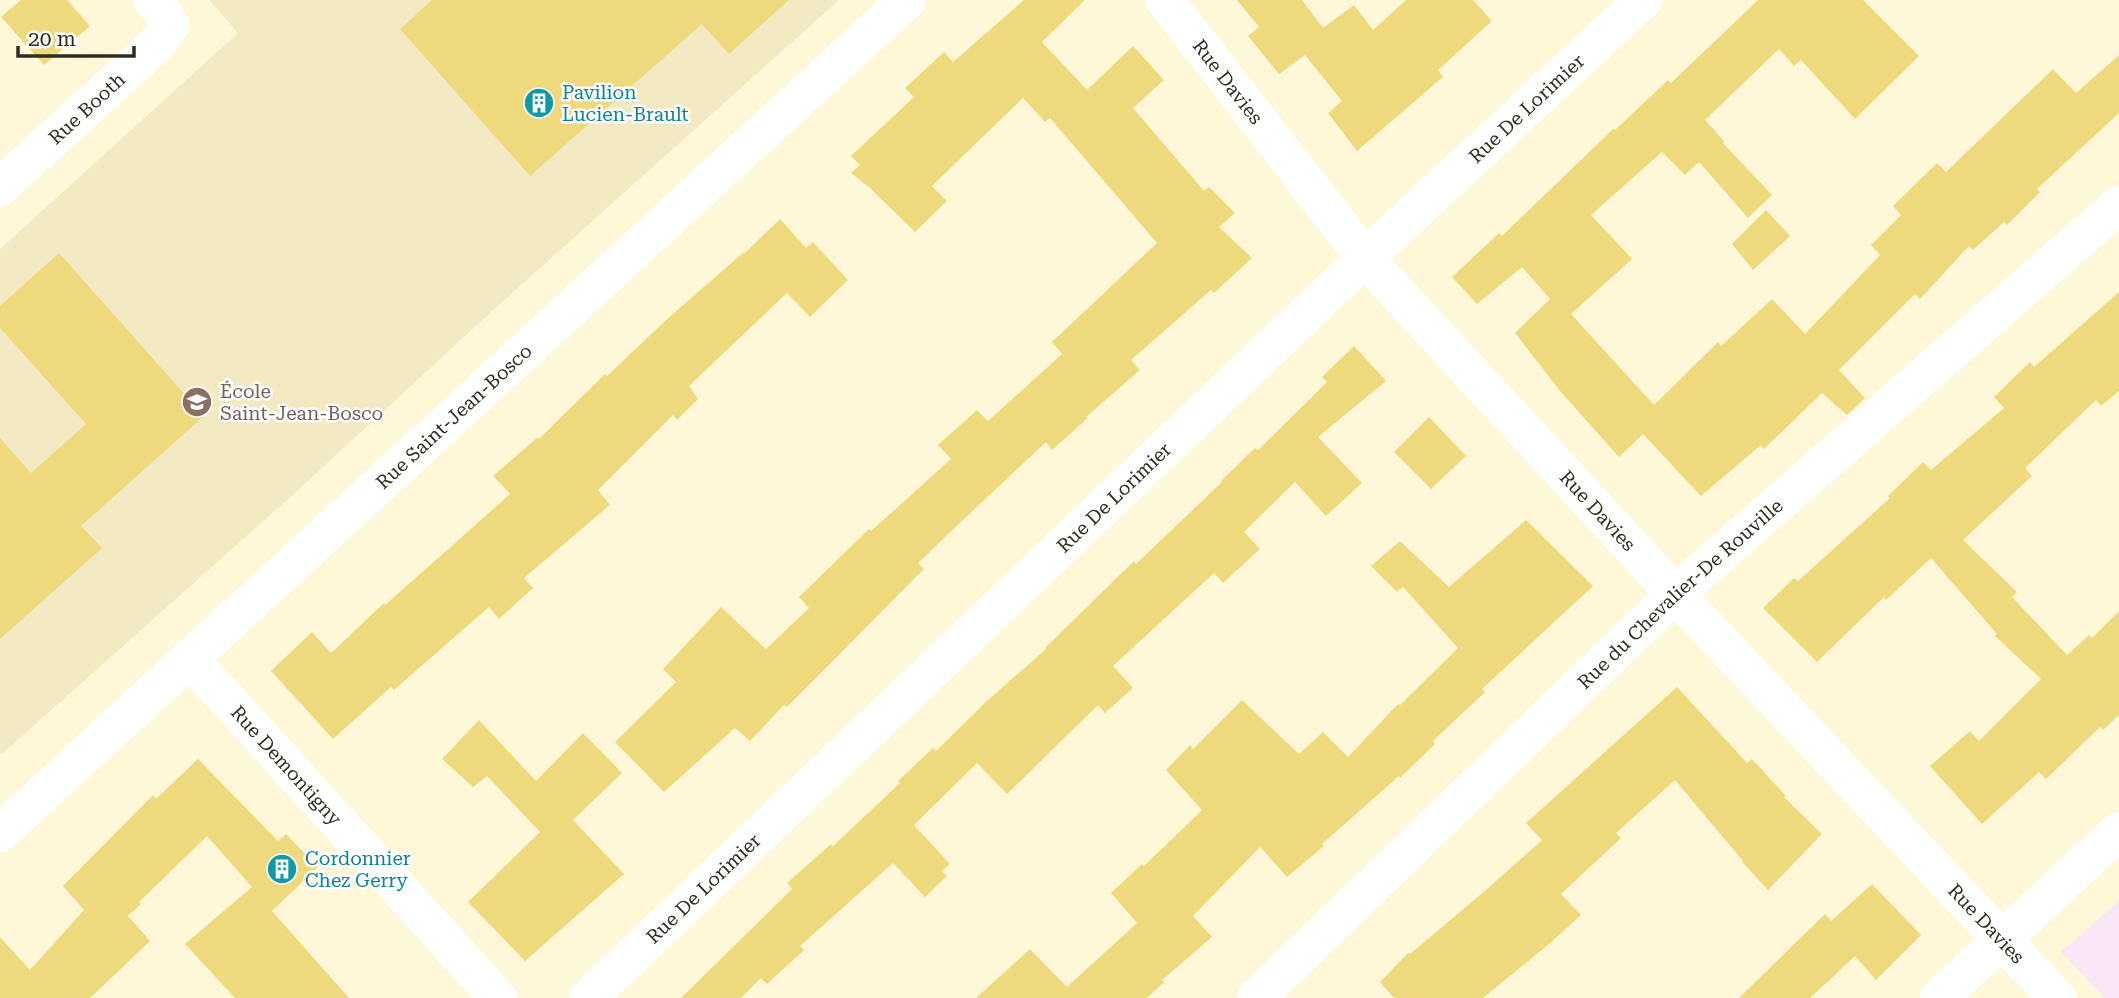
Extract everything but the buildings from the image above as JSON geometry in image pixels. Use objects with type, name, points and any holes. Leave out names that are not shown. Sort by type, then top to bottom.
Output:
[{"type":"street","name":"Rue Saint-Jean-Bosco","points":[[0,833],[907,0]]},
{"type":"street","name":"Rue Davies","points":[[1165,0],[1365,258],[1675,594],[2057,998]]},
{"type":"street","name":"Rue De Lorimier","points":[[588,998],[1365,258],[1643,0]]},
{"type":"street","name":"Rue Booth","points":[[0,187],[158,44],[161,13]]},
{"type":"street","name":"Rue du Chevalier-De Rouville","points":[[1256,998],[1675,594],[2119,205]]},
{"type":"street","name":"Rue Demontigny","points":[[190,657],[498,998]]},
{"type":"street","points":[[1939,998],[2119,831]]},
{"type":"shaded area","name":"École Saint-Jean-Bosco","points":[[209,0],[839,0],[2,754],[0,249],[238,33]]},
{"type":"shaded area","points":[[2119,901],[2119,998],[2105,998],[2061,952]]},
{"type":"place","name":"Pavilion Lucien-Brault","points":[[539,103]]},
{"type":"place","name":"École Saint-Jean-Bosco","points":[[197,402]]},
{"type":"place","name":"Cordonnier Chez Gerry","points":[[282,869]]}]
